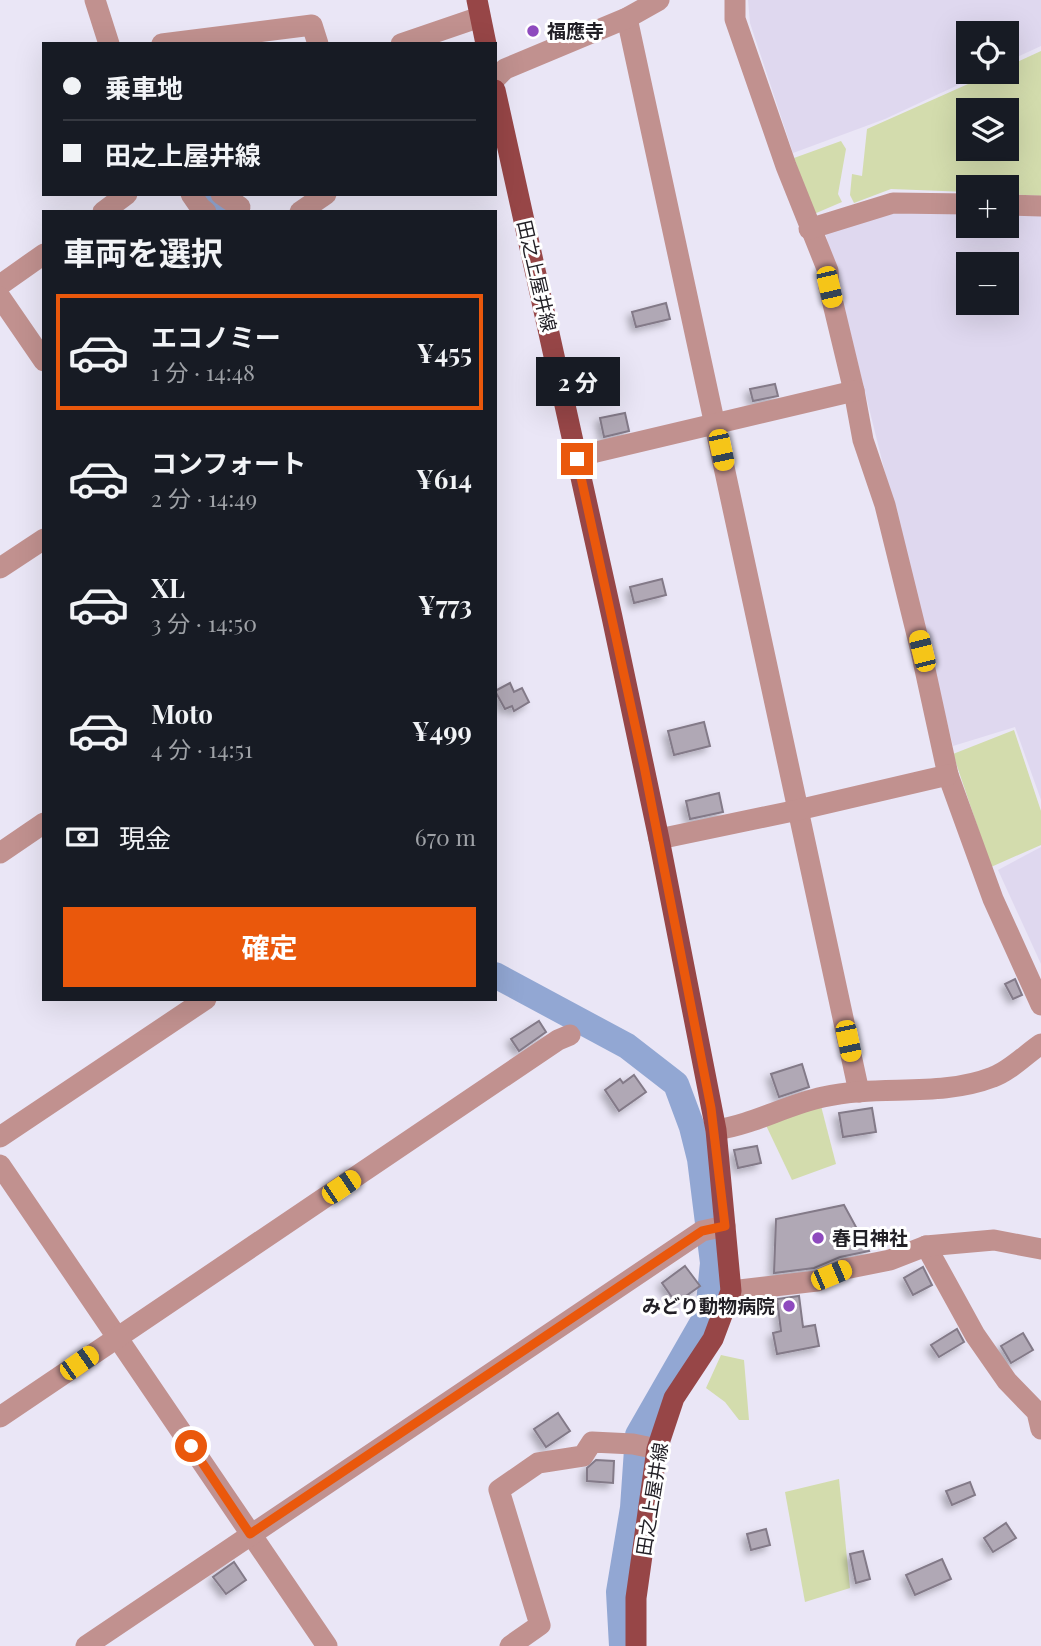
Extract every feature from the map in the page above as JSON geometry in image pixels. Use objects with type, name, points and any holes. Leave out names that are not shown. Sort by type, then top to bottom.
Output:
[{"type":"main road","points":[[479,8],[486,42]]},
{"type":"main road","name":"田之上屋井線","points":[[497,99],[659,839],[716,1130],[732,1291],[713,1339],[646,1447],[636,1598],[636,1646]]},
{"type":"street","points":[[95,0],[108,42]]},
{"type":"street","points":[[497,77],[505,69],[627,18],[659,0]]},
{"type":"street","points":[[735,0],[735,19],[809,229],[828,271],[829,287],[863,440],[885,505],[922,651],[948,775],[993,899],[1041,1005]]},
{"type":"street","points":[[405,42],[479,8]]},
{"type":"street","points":[[627,18],[859,1092]]},
{"type":"street","points":[[178,42],[312,25],[317,42]]},
{"type":"street","points":[[106,210],[124,196]]},
{"type":"street","points":[[193,196],[204,210]]},
{"type":"street","points":[[223,196],[242,210]]},
{"type":"street","points":[[303,210],[323,196]]},
{"type":"street","points":[[809,229],[893,203],[956,204]]},
{"type":"street","points":[[1019,205],[1041,206]]},
{"type":"street","points":[[0,285],[42,255]]},
{"type":"street","points":[[0,297],[42,358]]},
{"type":"street","points":[[577,459],[596,452],[854,391]]},
{"type":"street","points":[[0,568],[42,540]]},
{"type":"street","points":[[659,839],[948,775]]},
{"type":"street","points":[[0,853],[42,824]]},
{"type":"street","points":[[0,1138],[203,1001]]},
{"type":"street","points":[[0,1418],[558,1040],[570,1035]]},
{"type":"street","points":[[716,1130],[732,1128],[822,1097],[859,1092],[953,1088],[995,1077],[1041,1044]]},
{"type":"street","points":[[0,1165],[327,1646]]},
{"type":"street","points":[[86,1646],[702,1231],[725,1226]]},
{"type":"street","points":[[732,1291],[817,1281],[845,1269],[890,1260],[926,1246],[994,1240],[1041,1250]]},
{"type":"street","points":[[926,1246],[975,1335],[1007,1381],[1037,1412],[1041,1429]]},
{"type":"street","points":[[510,1646],[540,1625],[499,1490],[538,1463],[583,1457],[593,1442],[646,1447]]},
{"type":"shaded area","points":[[748,0],[1041,0],[1041,46],[1019,56],[1019,21],[956,21],[956,84],[960,84],[885,119],[793,153],[750,23]]},
{"type":"shaded area","points":[[897,210],[956,212],[956,238],[1019,238],[1019,213],[1041,214],[1041,800],[1015,727],[953,746],[825,231]]},
{"type":"shaded area","points":[[1041,847],[1041,964],[998,870]]},
{"type":"green space","points":[[1041,51],[1041,196],[1019,195],[1019,175],[956,175],[956,192],[891,189],[854,203],[850,195],[852,174],[862,176],[867,129],[968,84],[1019,84],[1019,61]]},
{"type":"green space","points":[[841,141],[846,149],[838,194],[842,202],[814,214],[794,158]]},
{"type":"green space","points":[[1014,730],[1041,811],[1041,845],[991,867],[953,754]]},
{"type":"green space","points":[[820,1102],[836,1164],[792,1180],[763,1119]]},
{"type":"green space","points":[[721,1355],[744,1360],[749,1420],[739,1420],[725,1402],[706,1388]]},
{"type":"green space","points":[[839,1479],[850,1588],[805,1602],[785,1492]]},
{"type":"building","points":[[666,303],[670,319],[636,327],[632,312]]},
{"type":"building","points":[[775,384],[778,396],[753,401],[750,389]]},
{"type":"building","points":[[625,413],[629,431],[604,437],[600,418]]},
{"type":"building","points":[[662,579],[666,595],[634,603],[630,587]]},
{"type":"building","points":[[510,683],[514,692],[522,688],[529,702],[514,711],[512,706],[505,709],[497,690]]},
{"type":"building","points":[[704,722],[710,746],[674,755],[668,731]]},
{"type":"building","points":[[719,793],[723,812],[690,819],[686,801]]},
{"type":"building","points":[[1015,979],[1022,995],[1013,999],[1005,984]]},
{"type":"building","points":[[539,1021],[546,1032],[519,1051],[511,1039]]},
{"type":"building","points":[[802,1064],[809,1087],[779,1097],[771,1074]]},
{"type":"building","points":[[634,1075],[646,1092],[619,1111],[605,1090],[620,1079],[623,1083]]},
{"type":"building","points":[[872,1108],[876,1132],[843,1137],[839,1113]]},
{"type":"building","points":[[757,1146],[761,1163],[738,1168],[734,1150]]},
{"type":"building","name":"春日神社","points":[[844,1205],[869,1251],[840,1257],[814,1268],[774,1273],[776,1219]]},
{"type":"building","points":[[685,1266],[700,1286],[676,1303],[662,1283]]},
{"type":"building","points":[[923,1267],[932,1285],[913,1295],[904,1278]]},
{"type":"building","points":[[799,1296],[803,1327],[815,1325],[819,1346],[777,1354],[773,1333],[781,1331],[777,1299]]},
{"type":"building","points":[[957,1329],[964,1342],[939,1357],[931,1345]]},
{"type":"building","points":[[1023,1333],[1033,1350],[1011,1363],[1001,1346]]},
{"type":"building","points":[[558,1413],[570,1431],[546,1447],[534,1429]]},
{"type":"building","points":[[596,1460],[614,1461],[613,1483],[587,1481],[587,1468]]},
{"type":"building","points":[[970,1482],[975,1495],[952,1505],[946,1491]]},
{"type":"building","points":[[1006,1523],[1016,1538],[993,1552],[984,1538]]},
{"type":"building","points":[[766,1529],[770,1545],[751,1550],[747,1534]]},
{"type":"building","points":[[863,1551],[870,1579],[856,1583],[850,1554]]},
{"type":"building","points":[[942,1559],[951,1579],[915,1595],[906,1575]]},
{"type":"building","points":[[234,1562],[246,1580],[226,1594],[213,1577]]},
{"type":"waterway","points":[[210,196],[224,210]]},
{"type":"waterway","points":[[497,976],[627,1046],[676,1084],[692,1127],[700,1159],[713,1263],[708,1313],[638,1435],[633,1508],[619,1592],[622,1646]]},
{"type":"place","name":"福應寺","points":[[533,31]]},
{"type":"place","name":"春日神社","points":[[818,1238]]},
{"type":"place","name":"みどり動物病院","points":[[789,1306]]},
{"type":"route","points":[[191,1446],[250,1534],[702,1231],[725,1226],[716,1130],[644,766],[577,459]]}]
